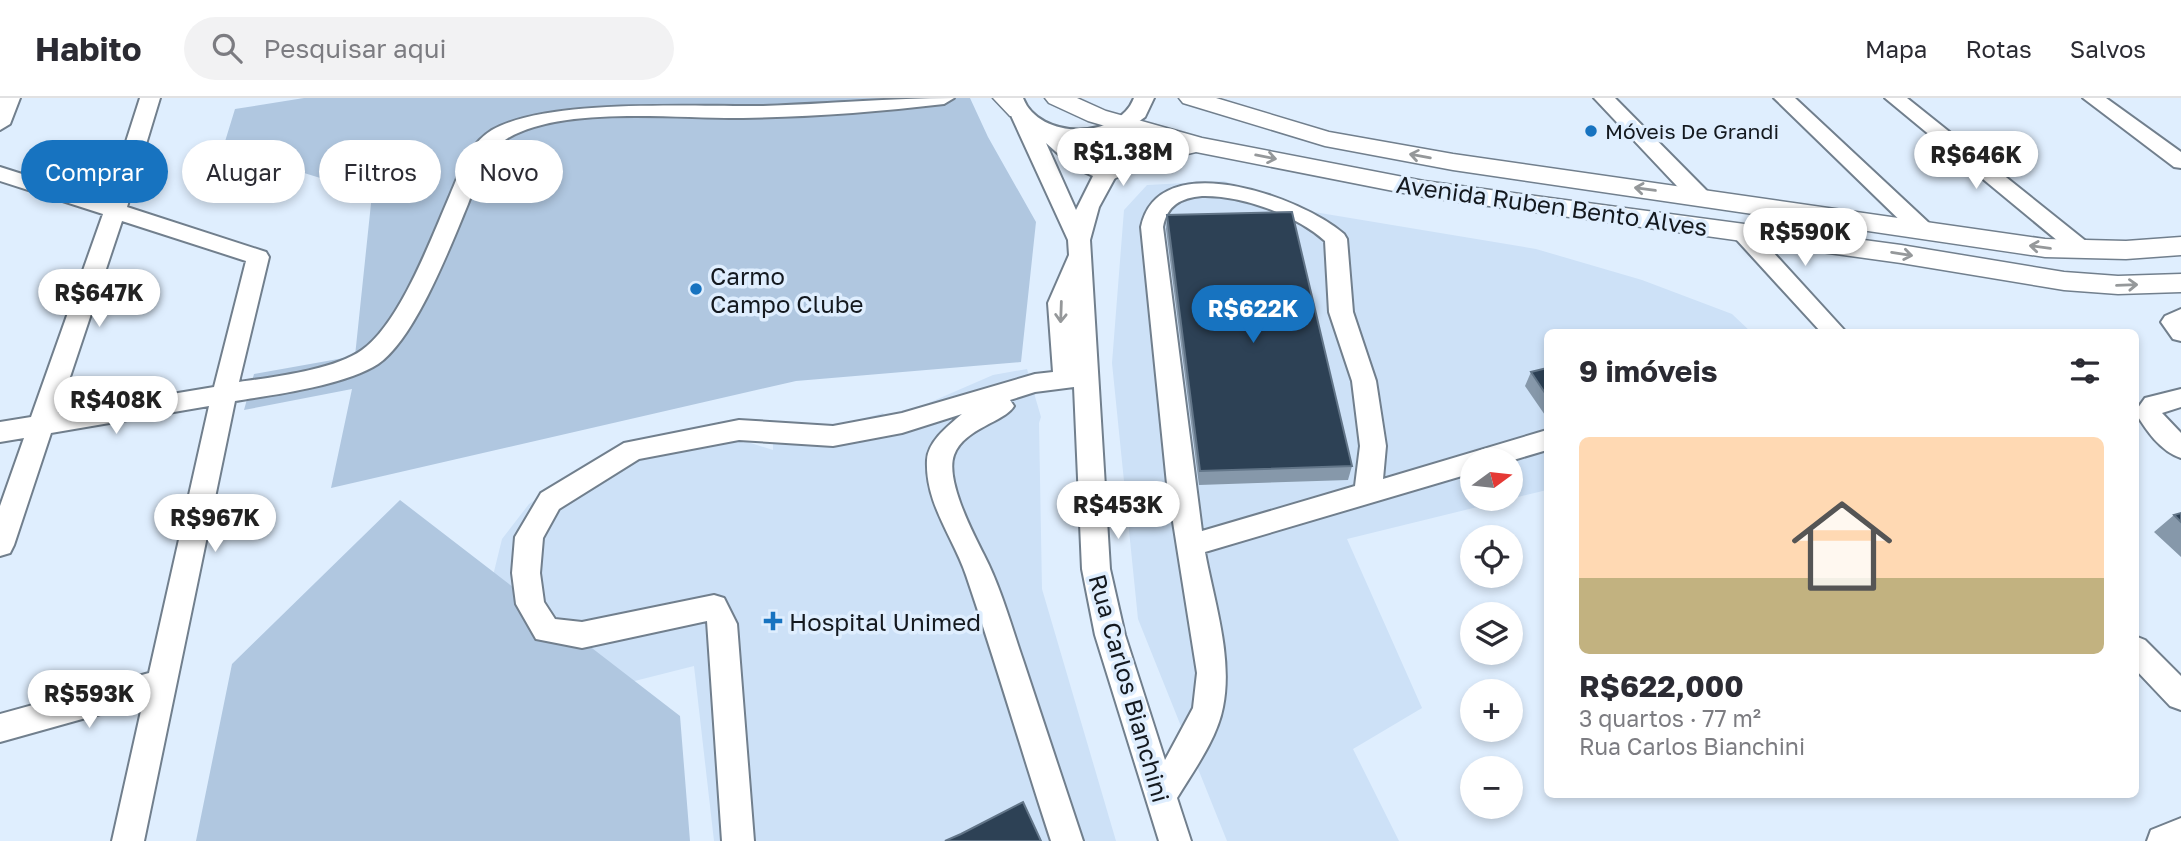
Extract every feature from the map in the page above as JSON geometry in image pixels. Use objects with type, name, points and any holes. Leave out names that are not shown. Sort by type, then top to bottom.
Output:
[{"type":"main road","name":"Avenida Ruben Bento Alves","points":[[1057,98],[1120,127],[1424,189],[2064,281],[2118,285],[2181,283]]},
{"type":"main road","name":"Avenida Ruben Bento Alves","points":[[1191,98],[1325,139],[1452,162],[2045,248],[2084,251],[2181,246]]},
{"type":"main road","points":[[1106,174],[1150,155],[1199,145]]},
{"type":"street","points":[[0,124],[10,98]]},
{"type":"street","points":[[0,545],[114,213],[150,98]]},
{"type":"street","points":[[0,432],[224,395],[340,370],[369,358],[389,340],[432,263],[480,149],[492,135],[525,119],[599,105],[739,112],[878,106],[944,98]]},
{"type":"street","points":[[1021,111],[1080,135],[1120,127],[1139,113],[1144,98]]},
{"type":"street","points":[[1604,98],[1700,197]]},
{"type":"street","points":[[1784,98],[1921,228]]},
{"type":"street","points":[[1895,98],[2084,251]]},
{"type":"street","points":[[2093,98],[2181,162]]},
{"type":"street","points":[[1021,111],[1080,162],[1106,174]]},
{"type":"street","name":"Rua Carlos Bianchini","points":[[1021,111],[1079,244]]},
{"type":"street","name":"Rua Carlos Bianchini","points":[[1120,127],[1106,174],[1087,210],[1079,244],[1079,381],[1096,569],[1110,635],[1175,841]]},
{"type":"street","points":[[0,174],[114,213],[258,257],[224,395],[128,841]]},
{"type":"street","points":[[1160,798],[1199,732],[1208,708],[1212,673],[1180,484],[1152,227],[1156,209],[1167,199],[1206,189],[1226,192],[1279,208],[1325,229],[1336,239],[1341,312],[1364,381],[1373,446],[1368,493]]},
{"type":"street","points":[[1743,233],[1831,329]]},
{"type":"street","points":[[738,841],[723,624],[714,607],[582,635],[546,629],[530,604],[526,573],[529,537],[550,501],[633,450],[739,430],[834,436],[1065,388],[1079,381]]},
{"type":"street","points":[[2181,398],[2154,405],[2148,412],[2156,425],[2181,448]]},
{"type":"street","points":[[998,400],[952,437],[940,456],[941,482],[957,528],[979,572],[1067,841]]},
{"type":"street","points":[[1520,448],[1544,441]]},
{"type":"street","points":[[1191,545],[1460,466]]},
{"type":"street","points":[[2139,653],[2181,696]]},
{"type":"street","points":[[0,728],[163,683]]},
{"type":"street","points":[[2163,841],[2181,834]]},
{"type":"shaded area","name":"Carmo Campo Clube","points":[[304,98],[970,98],[988,137],[1036,222],[1021,362],[796,381],[331,488],[352,389],[244,410],[254,374],[355,356],[371,203],[441,203],[441,140],[319,140],[319,178],[305,173],[305,140],[225,140],[235,109]]},
{"type":"shaded area","points":[[1224,181],[1302,210],[1536,249],[1642,280],[1732,314],[1748,329],[1544,329],[1544,491],[1523,496],[1523,448],[1460,448],[1461,511],[1347,539],[1422,708],[1353,749],[1399,841],[1227,841],[1138,619],[1112,363],[1124,210],[1147,185]]},
{"type":"shaded area","name":"Hospital Unimed","points":[[1027,369],[1041,417],[1042,589],[1116,841],[714,841],[694,666],[591,692],[490,588],[502,539],[529,504],[584,467],[619,453],[738,439],[773,450],[773,443],[883,413],[887,421],[993,375]]},
{"type":"shaded area","points":[[400,500],[680,716],[690,841],[196,841],[232,664]]},
{"type":"building","points":[[1292,212],[1352,466],[1200,471],[1167,215]]},
{"type":"building","points":[[1544,369],[1544,392],[1531,372]]},
{"type":"building","points":[[2181,513],[2181,522],[2174,515]]},
{"type":"building","points":[[1023,802],[1041,841],[945,841],[961,834]]},
{"type":"place","name":"Móveis De Grandi","points":[[1591,131]]},
{"type":"place","name":"Carmo Campo Clube","points":[[696,289]]},
{"type":"place","name":"Hospital Unimed","points":[[773,621]]}]
